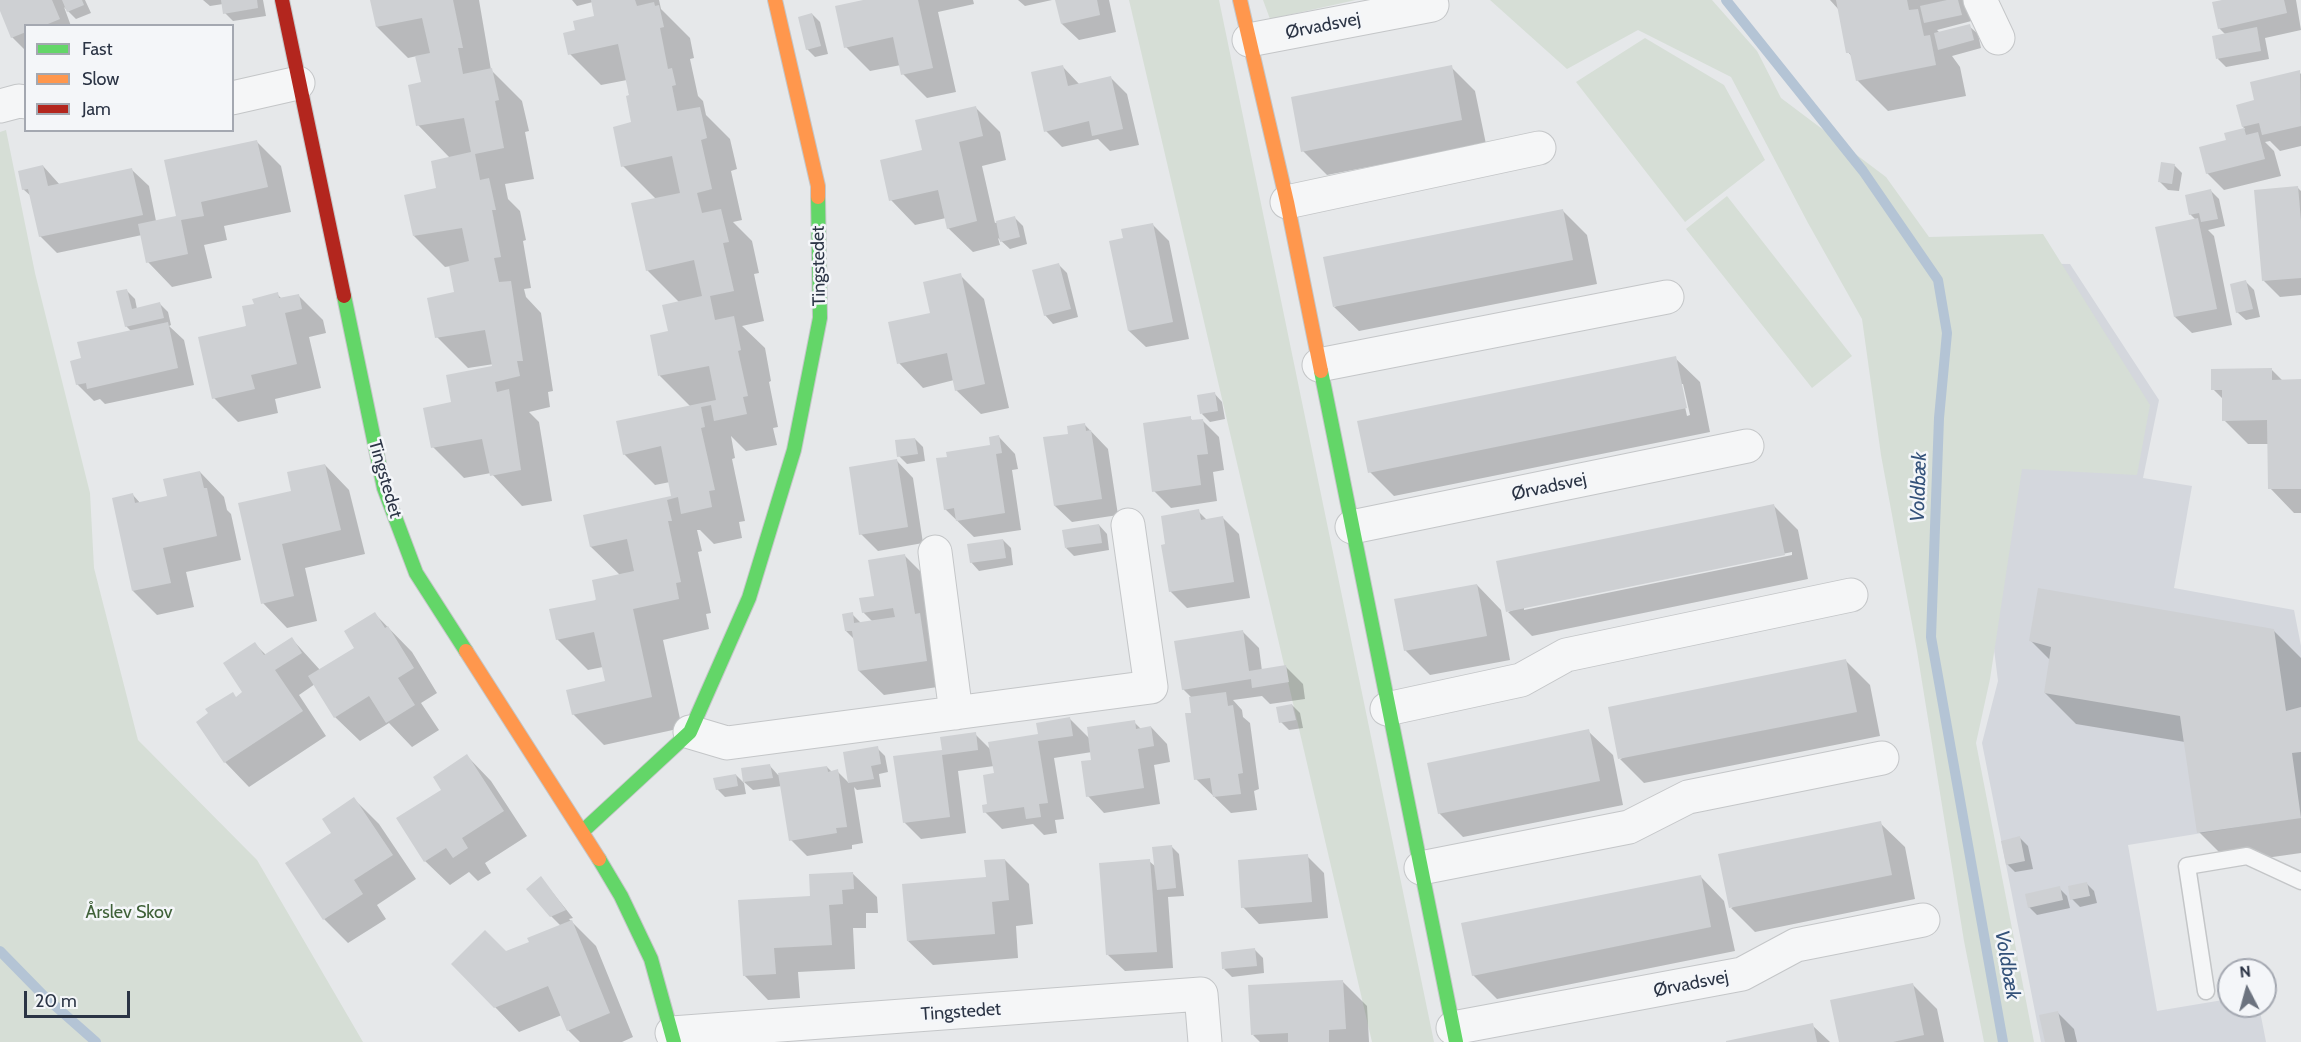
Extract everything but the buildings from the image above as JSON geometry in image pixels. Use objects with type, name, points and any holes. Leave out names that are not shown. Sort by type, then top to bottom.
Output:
[{"type":"street","name":"Tingstedet","points":[[282,0],[384,488],[416,573],[583,831],[621,896],[651,959],[673,1038],[1201,994],[1205,1042]]},
{"type":"street","name":"Tingstedet","points":[[583,831],[690,732],[749,598],[794,450],[820,318],[818,186],[775,0]]},
{"type":"street","name":"Ørvadsvej","points":[[1240,0],[1287,202],[1387,709],[1455,1035],[1742,974],[1796,945],[1923,920]]},
{"type":"street","points":[[1980,0],[1998,38]]},
{"type":"street","name":"Ørvadsvej","points":[[1249,40],[1432,5]]},
{"type":"street","points":[[234,98],[298,83]]},
{"type":"street","points":[[0,106],[24,102]]},
{"type":"street","points":[[1287,202],[1539,148]]},
{"type":"street","points":[[1319,365],[1667,297]]},
{"type":"street","name":"Ørvadsvej","points":[[1352,527],[1746,446]]},
{"type":"street","points":[[690,732],[726,743],[1151,687],[1128,525]]},
{"type":"street","points":[[935,552],[957,713]]},
{"type":"street","points":[[1387,709],[1521,680],[1566,655],[1851,595]]},
{"type":"street","points":[[1420,868],[1629,827],[1688,797],[1882,758]]},
{"type":"lane","points":[[2206,991],[2187,866],[2247,856],[2301,881]]},
{"type":"shaded area","points":[[1980,263],[2070,264],[2159,400],[2143,478],[2192,486],[2174,588],[2294,610],[2301,646],[2301,817],[2128,845],[2157,1011],[2217,1001],[2217,1018],[2261,1018],[2266,1042],[2041,1042],[1982,743],[1998,681],[1968,441]]},
{"type":"green space","points":[[1129,0],[1219,0],[1434,1042],[1372,1042]]},
{"type":"green space","points":[[1263,0],[1356,0],[1270,19]]},
{"type":"green space","points":[[1490,0],[1712,0],[1757,51],[1781,98],[1886,177],[1929,237],[2043,234],[2150,405],[2137,475],[2022,469],[1990,679],[1976,743],[2034,1042],[1984,1042],[1964,941],[1917,651],[1881,455],[1862,319],[1731,77],[1638,30],[1567,69]]},
{"type":"green space","points":[[1645,38],[1724,85],[1765,160],[1685,222],[1576,82]]},
{"type":"green space","name":"Årslev Skov","points":[[6,130],[35,273],[90,493],[94,568],[138,740],[257,860],[363,1042],[0,1042],[0,132]]},
{"type":"green space","points":[[1727,196],[1852,356],[1812,388],[1686,229]]},
{"type":"waterway","name":"Voldbæk","points":[[1726,0],[1863,171],[1938,280],[1947,333],[1939,418],[1931,637],[2003,1042]]},
{"type":"waterway","points":[[0,951],[44,996],[96,1042]]},
{"type":"traffic: fast","points":[[583,831],[690,732],[749,598],[794,450],[820,318],[818,197]]},
{"type":"traffic: fast","points":[[344,296],[384,488],[416,573],[466,651]]},
{"type":"traffic: fast","points":[[1321,371],[1456,1042]]},
{"type":"traffic: fast","points":[[599,859],[621,896],[651,959],[674,1042]]},
{"type":"traffic: slow","points":[[775,0],[818,186],[818,197]]},
{"type":"traffic: slow","points":[[1240,0],[1287,202],[1321,371]]},
{"type":"traffic: slow","points":[[466,651],[599,859]]},
{"type":"traffic: jam","points":[[282,0],[344,296]]}]
